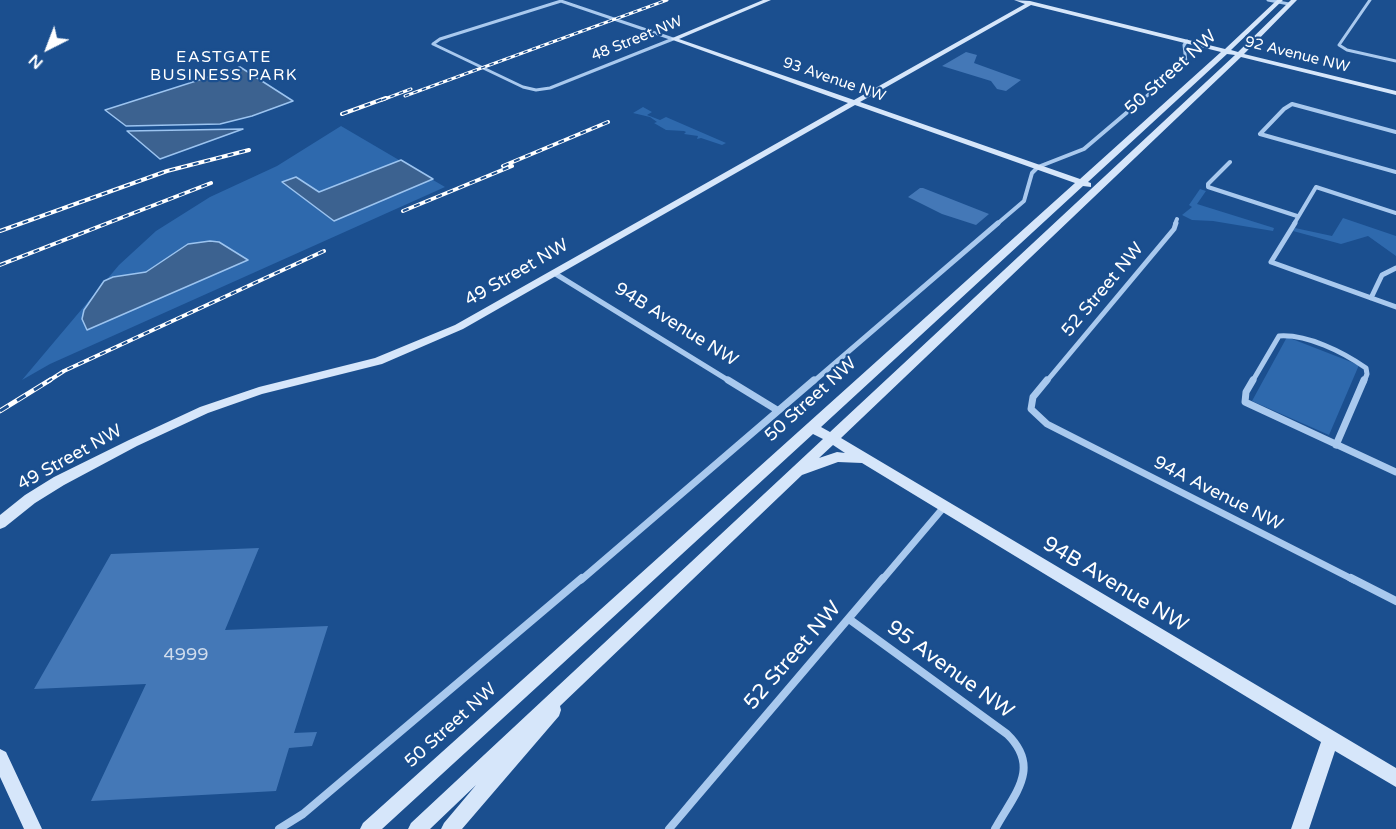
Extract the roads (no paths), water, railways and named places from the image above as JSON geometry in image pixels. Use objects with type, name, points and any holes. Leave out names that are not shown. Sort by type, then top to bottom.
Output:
[{"type":"main road","name":"48 Street NW","points":[[673,39],[768,0]]},
{"type":"main road","name":"92 Avenue NW","points":[[1017,0],[1396,93]]},
{"type":"main road","name":"50 Street NW","points":[[369,829],[1239,39],[1285,2]]},
{"type":"main road","name":"50 Street NW","points":[[417,829],[1240,54],[1285,2]]},
{"type":"main road","name":"49 Street NW","points":[[0,523],[45,490],[171,425],[219,404],[259,391],[360,366],[402,352],[459,327],[1030,3]]},
{"type":"main road","name":"93 Avenue NW","points":[[673,39],[1098,188]]},
{"type":"main road","points":[[1191,42],[1219,45],[1239,39]]},
{"type":"main road","name":"94B Avenue NW","points":[[812,427],[1396,778]]},
{"type":"main road","points":[[793,474],[837,457],[865,459]]},
{"type":"main road","points":[[450,829],[604,653]]},
{"type":"main road","points":[[1300,829],[1330,739]]},
{"type":"main road","points":[[0,758],[33,829]]},
{"type":"main road","points":[[376,829],[395,806]]},
{"type":"street","points":[[1268,0],[1285,2]]},
{"type":"street","points":[[1370,0],[1339,45],[1347,50],[1396,61]]},
{"type":"street","name":"93 Avenue NW","points":[[561,1],[673,39]]},
{"type":"street","name":"48 Street NW","points":[[561,1],[440,39],[433,44],[523,87],[536,90],[550,88],[673,39]]},
{"type":"street","name":"50 Street NW","points":[[279,829],[303,814],[414,723],[1023,201],[1032,173],[1038,167],[1084,149],[1186,62],[1184,45],[1191,42]]},
{"type":"street","points":[[1396,132],[1292,104],[1285,106],[1269,127],[1260,134],[1396,172]]},
{"type":"street","points":[[1230,162],[1208,184],[1208,187],[1297,216]]},
{"type":"street","points":[[1396,213],[1316,187],[1271,262],[1396,307]]},
{"type":"street","name":"52 Street NW","points":[[1031,409],[1034,397],[1174,229],[1176,219]]},
{"type":"street","points":[[1371,298],[1382,275],[1396,268]]},
{"type":"street","name":"94B Avenue NW","points":[[554,273],[777,410]]},
{"type":"street","points":[[1336,445],[1367,374],[1366,368],[1356,361],[1282,334],[1276,339],[1245,392],[1245,402],[1258,411],[1336,445],[1396,471]]},
{"type":"street","name":"94A Avenue NW","points":[[1031,409],[1047,424],[1396,601]]},
{"type":"street","name":"52 Street NW","points":[[669,829],[788,686],[838,628],[849,619],[944,507]]},
{"type":"street","name":"95 Avenue NW","points":[[849,619],[1007,734],[1023,756],[1025,774],[994,829]]},
{"type":"railway","points":[[405,96],[667,0]]},
{"type":"railway","points":[[382,100],[411,89]]},
{"type":"railway","points":[[342,114],[386,98]]},
{"type":"railway","points":[[503,166],[608,122]]},
{"type":"railway","points":[[0,231],[167,171],[249,150]]},
{"type":"railway","points":[[403,211],[512,166]]},
{"type":"railway","points":[[0,265],[211,183]]},
{"type":"railway","points":[[47,382],[64,371],[324,251]]},
{"type":"railway","points":[[0,411],[50,380]]},
{"type":"district","name":"EASTGATE BUSINESS PARK","points":[[224,67]]}]
